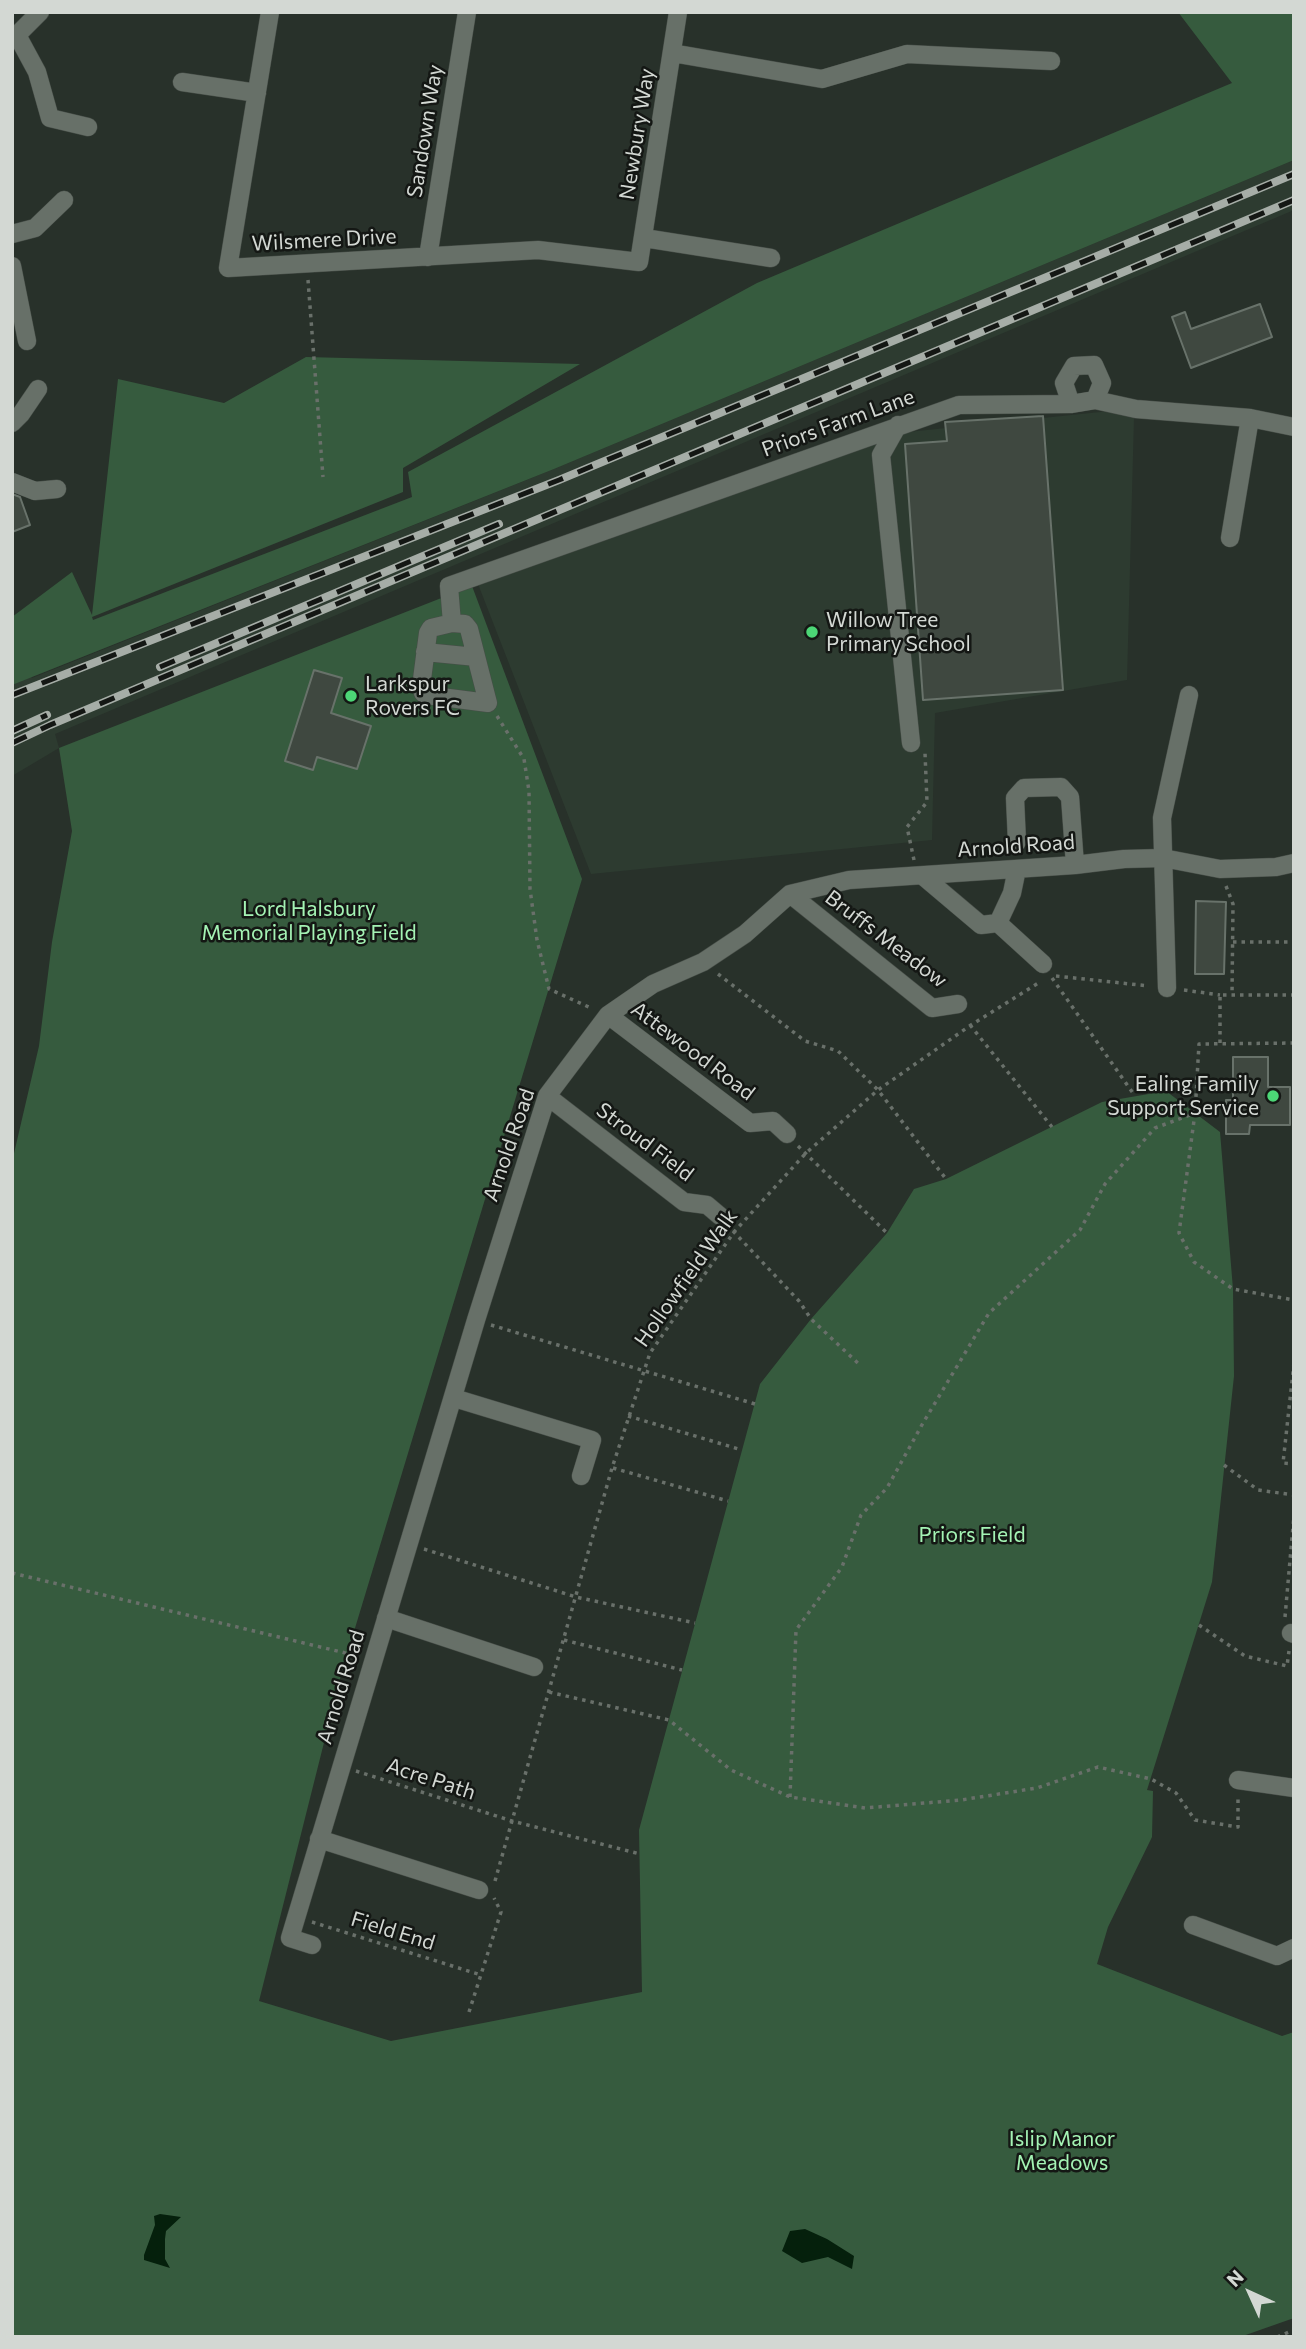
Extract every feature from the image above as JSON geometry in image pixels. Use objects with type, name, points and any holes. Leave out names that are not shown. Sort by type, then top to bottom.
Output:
[{"type":"street","points":[[40,12],[15,38],[37,72],[50,118],[88,127]]},
{"type":"street","name":"Wilsmere Drive","points":[[270,12],[228,268],[538,250],[639,262]]},
{"type":"street","name":"Sandown Way","points":[[428,257],[467,12]]},
{"type":"street","name":"Newbury Way","points":[[639,262],[678,12]]},
{"type":"street","points":[[672,53],[822,79],[907,54],[1051,61]]},
{"type":"street","points":[[182,82],[257,93]]},
{"type":"street","points":[[12,233],[35,228],[64,200]]},
{"type":"street","points":[[644,238],[771,258]]},
{"type":"street","points":[[12,266],[27,341]]},
{"type":"street","points":[[1071,404],[1064,383],[1074,366],[1094,365],[1102,383],[1095,400]]},
{"type":"street","points":[[12,423],[38,389]]},
{"type":"street","name":"Priors Farm Lane","points":[[452,623],[449,586],[959,405],[1071,404],[1095,400],[1136,409],[1250,418],[1294,427]]},
{"type":"street","points":[[1230,538],[1250,418]]},
{"type":"street","points":[[898,425],[881,455],[911,743]]},
{"type":"street","points":[[12,482],[35,491],[57,489]]},
{"type":"street","points":[[452,623],[465,624],[469,628],[488,703],[426,695],[421,687],[428,633],[431,628],[452,623]]},
{"type":"street","points":[[425,652],[476,657]]},
{"type":"street","points":[[1167,988],[1162,818],[1189,695]]},
{"type":"street","points":[[1017,842],[1015,798],[1024,788],[1060,787],[1070,797],[1075,866]]},
{"type":"street","name":"Arnold Road","points":[[296,1917],[476,1321],[547,1096],[608,1015],[653,984],[702,962],[745,934],[790,894],[849,880],[1075,866],[1124,859],[1163,858],[1220,869],[1276,867],[1294,863]]},
{"type":"street","points":[[998,923],[1012,893],[1017,870]]},
{"type":"street","points":[[923,876],[981,925],[998,923],[1047,969]]},
{"type":"street","name":"Bruffs Meadow","points":[[790,894],[932,1008],[958,1004]]},
{"type":"street","name":"Attewood Road","points":[[608,1015],[750,1123],[773,1122],[787,1134]]},
{"type":"street","name":"Stroud Field","points":[[547,1096],[684,1202],[707,1205],[720,1216]]},
{"type":"street","points":[[454,1398],[592,1440],[581,1476]]},
{"type":"street","points":[[386,1618],[534,1667]]},
{"type":"street","points":[[1238,1780],[1294,1788]]},
{"type":"street","points":[[319,1839],[488,1889]]},
{"type":"street","points":[[296,1917],[290,1938],[312,1945]]},
{"type":"street","points":[[1193,1925],[1276,1956],[1294,1948]]},
{"type":"path","points":[[307,264],[323,477]]},
{"type":"path","points":[[488,703],[524,759],[528,791],[530,889],[537,940],[549,989],[608,1015]]},
{"type":"path","points":[[909,842],[907,827],[927,802],[925,753],[911,743]]},
{"type":"path","points":[[1220,869],[1233,904],[1232,995]]},
{"type":"path","points":[[1233,942],[1294,942]]},
{"type":"path","points":[[702,962],[805,1041],[838,1051],[877,1090],[946,1179]]},
{"type":"path","points":[[1047,969],[1220,995],[1294,995]]},
{"type":"path","points":[[1047,969],[1135,1097]]},
{"type":"path","name":"Hollowfield Walk","points":[[469,2012],[501,1912],[488,1889],[512,1821],[612,1468],[650,1353],[734,1232],[806,1153],[877,1090],[1047,969]]},
{"type":"path","points":[[1220,995],[1220,1042]]},
{"type":"path","points":[[958,1004],[971,1025],[1052,1127]]},
{"type":"path","points":[[1294,1043],[1199,1044],[1195,1113],[1179,1233],[1194,1262],[1233,1289],[1294,1300]]},
{"type":"path","points":[[789,1797],[796,1630],[842,1567],[861,1516],[887,1488],[989,1313],[1080,1230],[1104,1184],[1155,1128],[1195,1113]]},
{"type":"path","points":[[787,1134],[887,1233]]},
{"type":"path","points":[[720,1216],[799,1301],[811,1319],[861,1366]]},
{"type":"path","points":[[476,1321],[755,1404]]},
{"type":"path","points":[[1294,1363],[1283,1463],[1294,1464]]},
{"type":"path","points":[[628,1416],[742,1450]]},
{"type":"path","points":[[1224,1465],[1258,1490],[1294,1495]]},
{"type":"path","points":[[612,1468],[728,1501]]},
{"type":"path","points":[[1199,1625],[1245,1656],[1287,1666],[1293,1633],[1284,1615],[1294,1515]]},
{"type":"path","points":[[408,1545],[576,1597],[695,1623]]},
{"type":"path","points":[[12,1573],[348,1652],[373,1661]]},
{"type":"path","points":[[564,1640],[682,1671]]},
{"type":"path","points":[[549,1692],[669,1720],[731,1770],[789,1797],[865,1808],[961,1800],[1037,1788],[1098,1767],[1151,1779],[1177,1794],[1195,1820],[1238,1827],[1238,1780]]},
{"type":"path","name":"Acre Path","points":[[341,1766],[512,1821],[640,1854]]},
{"type":"path","name":"Field End","points":[[296,1917],[481,1975]]},
{"type":"path","points":[[1277,2337],[1294,2330]]},
{"type":"shaded area","points":[[1294,160],[1294,210],[55,734],[59,748],[12,776],[12,644],[32,678],[554,469]]},
{"type":"shaded area","name":"Willow Tree Primary School","points":[[1110,411],[1134,418],[1127,680],[935,713],[932,840],[591,874],[478,584],[879,435]]},
{"type":"shaded area","points":[[160,2214],[181,2217],[166,2231],[165,2259],[170,2268],[144,2260],[155,2225],[154,2216]]},
{"type":"shaded area","points":[[805,2229],[854,2256],[852,2269],[828,2257],[802,2263],[782,2251],[790,2231]]},
{"type":"green space","points":[[1178,12],[1294,12],[1294,160],[554,469],[12,685],[12,617],[72,572],[92,615],[118,379],[224,403],[306,357],[580,364],[403,468],[403,492],[92,617],[93,620],[412,497],[408,472],[757,283],[1232,83]]},
{"type":"green space","points":[[472,586],[582,879],[342,1671],[259,2001],[391,2041],[642,1992],[639,1830],[760,1384],[811,1319],[887,1233],[914,1189],[946,1179],[1102,1102],[1166,1091],[1220,1132],[1233,1289],[1234,1376],[1212,1582],[1147,1790],[1153,1791],[1152,1837],[1108,1927],[1097,1964],[1282,2036],[1294,2032],[1294,2318],[1240,2337],[12,2337],[12,1162],[39,1046],[52,942],[72,831],[59,748]]},
{"type":"building","points":[[1260,304],[1272,337],[1191,368],[1172,317],[1185,312],[1191,329]]},
{"type":"building","points":[[1043,416],[1063,690],[923,700],[905,444],[947,441],[945,422]]},
{"type":"building","points":[[12,494],[20,497],[30,525],[12,532]]},
{"type":"building","points":[[314,670],[342,678],[331,713],[371,726],[357,769],[317,757],[313,770],[285,761]]},
{"type":"building","points":[[1196,901],[1226,902],[1224,974],[1195,974]]},
{"type":"building","name":"Ealing Family Support Service","points":[[1233,1057],[1268,1057],[1268,1087],[1290,1087],[1290,1125],[1250,1125],[1249,1134],[1226,1134],[1226,1100],[1233,1100]]},
{"type":"railway","points":[[12,695],[559,480],[1294,174]]},
{"type":"railway","points":[[12,743],[1294,200]]},
{"type":"railway","points":[[160,667],[499,524]]},
{"type":"railway","points":[[12,731],[47,715]]},
{"type":"place","name":"Willow Tree Primary School","points":[[812,632]]},
{"type":"place","name":"Larkspur Rovers FC","points":[[351,696]]},
{"type":"place","name":"Ealing Family Support Service","points":[[1273,1096]]},
{"type":"park label","name":"Lord Halsbury Memorial Playing Field","points":[[309,921]]},
{"type":"park label","name":"Priors Field","points":[[972,1535]]},
{"type":"park label","name":"Islip Manor Meadows","points":[[1062,2151]]}]
